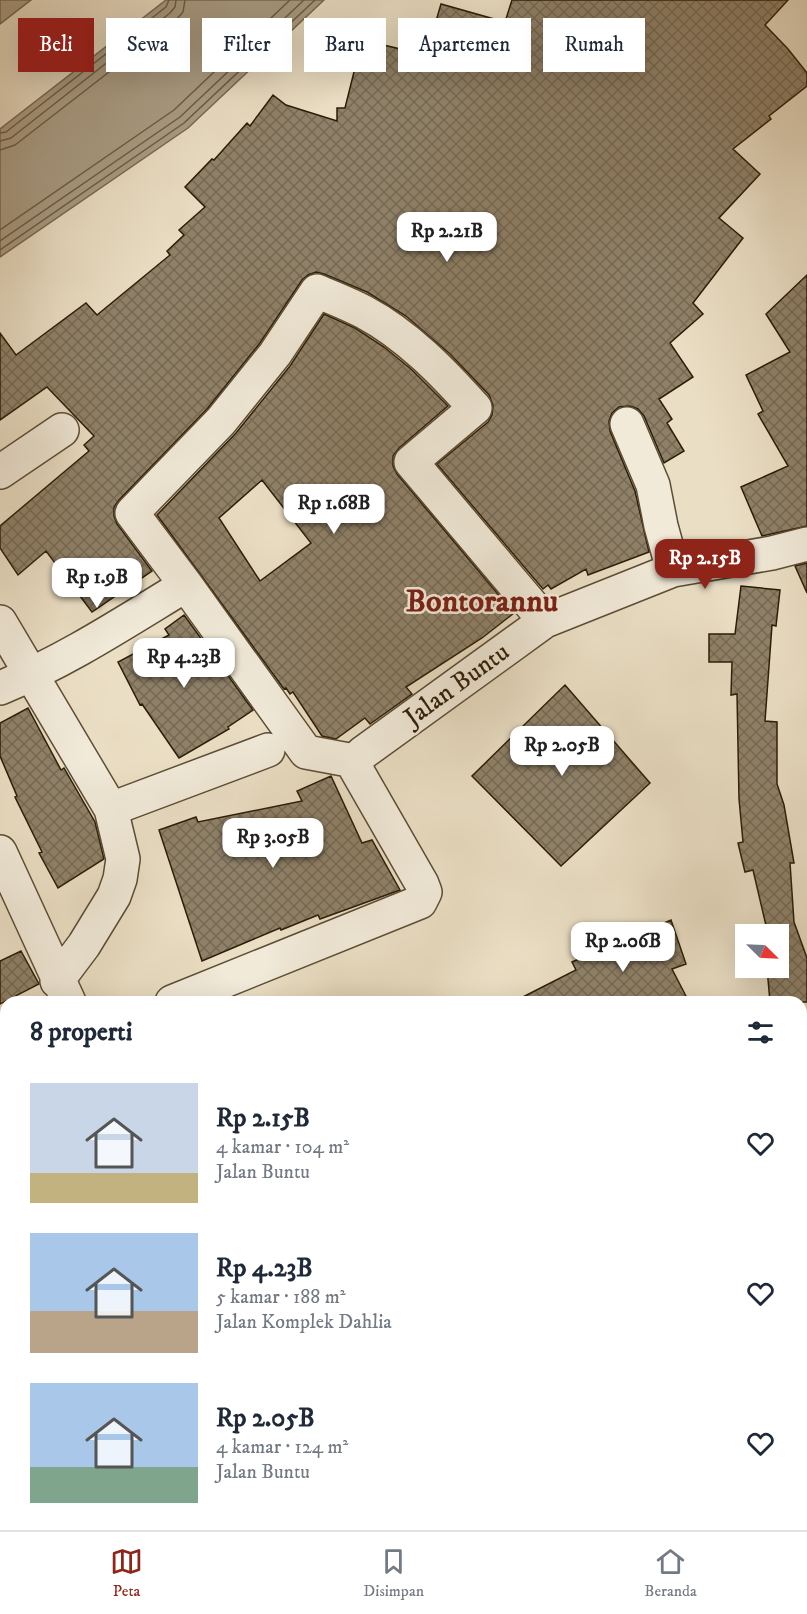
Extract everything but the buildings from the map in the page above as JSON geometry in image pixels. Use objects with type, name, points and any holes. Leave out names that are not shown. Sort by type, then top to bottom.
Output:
[{"type":"street","points":[[187,996],[420,902],[425,892],[356,769],[354,761],[306,752],[132,513],[169,478],[220,421],[275,354],[317,291],[365,313],[417,348],[476,408],[411,462],[545,621]]},
{"type":"street","points":[[627,424],[653,484],[661,525],[676,569]]},
{"type":"street","points":[[0,472],[62,430]]},
{"type":"street","name":"Jalan Buntu","points":[[354,761],[545,621],[676,569],[772,553],[807,544]]},
{"type":"street","points":[[0,688],[32,675],[186,585]]},
{"type":"street","points":[[0,622],[111,809],[123,859],[120,879],[114,896],[84,945],[63,991]]},
{"type":"street","points":[[111,809],[268,750]]},
{"type":"street","points":[[0,852],[63,991]]},
{"type":"water","points":[[0,0],[31,0],[0,24]]},
{"type":"water","points":[[166,0],[324,0],[292,30],[292,18],[202,18],[202,72],[248,72],[188,128],[0,257],[0,129],[73,72],[94,72],[94,56],[106,47],[106,72],[190,72],[190,18],[143,18]]},
{"type":"district","name":"Bontorannu","points":[[482,602]]}]
